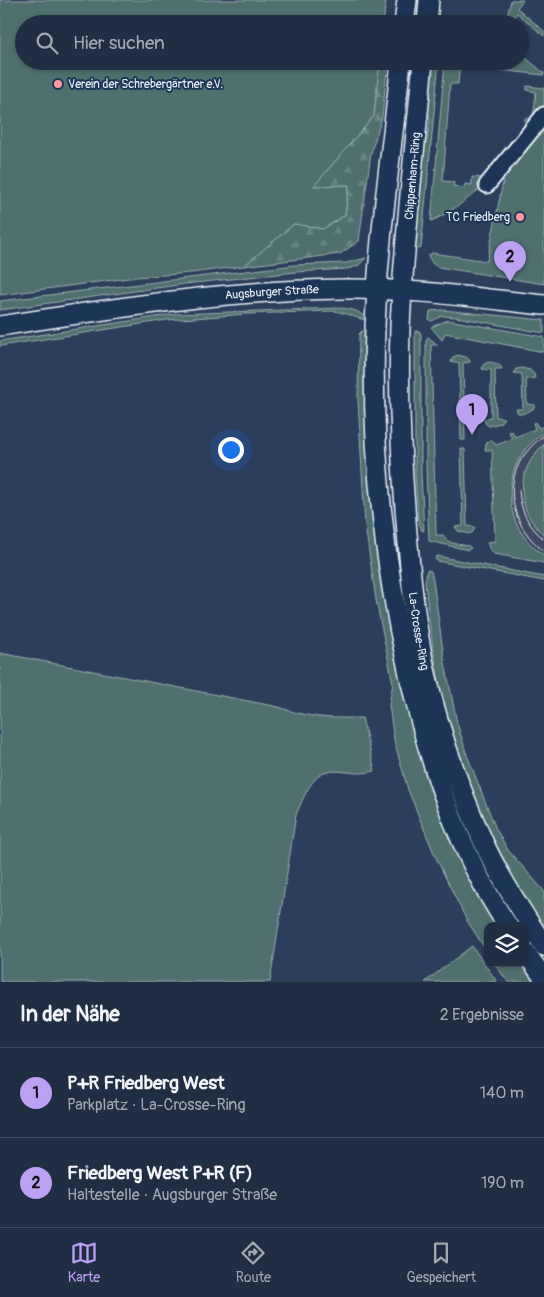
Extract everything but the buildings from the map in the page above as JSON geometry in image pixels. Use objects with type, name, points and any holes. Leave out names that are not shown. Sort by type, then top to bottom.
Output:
[{"type":"main road","points":[[405,15],[407,0]]},
{"type":"main road","points":[[427,15],[429,0]]},
{"type":"main road","name":"Chippenham-Ring","points":[[377,290],[400,70]]},
{"type":"main road","name":"Chippenham-Ring","points":[[403,291],[422,70]]},
{"type":"main road","name":"Augsburger Straße","points":[[0,326],[154,303],[227,295],[312,290],[403,291],[544,305]]},
{"type":"main road","name":"La-Crosse-Ring","points":[[377,290],[374,356],[376,446],[382,523],[401,640],[422,731],[446,806],[469,857],[506,922]]},
{"type":"main road","name":"La-Crosse-Ring","points":[[403,291],[399,411],[402,485],[410,575],[425,669],[459,782],[483,840],[506,886],[544,946]]},
{"type":"main road","points":[[529,957],[544,978]]},
{"type":"street","points":[[487,185],[544,115]]},
{"type":"shaded area","points":[[544,433],[544,555],[531,545],[518,528],[510,507],[509,495],[516,462],[531,442]]},
{"type":"green space","points":[[0,0],[386,0],[384,15],[15,15],[15,70],[379,70],[374,116],[315,185],[349,185],[345,215],[323,229],[294,224],[244,266],[191,273],[136,277],[0,295]]},
{"type":"green space","points":[[511,0],[523,0],[517,8],[525,15],[517,13],[516,15],[507,15]]},
{"type":"green space","points":[[529,18],[544,31],[544,36],[529,23]]},
{"type":"green space","points":[[529,60],[544,75],[498,70],[529,70]]},
{"type":"green space","points":[[379,70],[387,70],[382,117],[371,153],[359,241],[340,254],[244,266],[294,224],[323,229],[345,215],[349,185],[314,186],[374,116]]},
{"type":"green space","points":[[429,70],[438,70],[421,248],[414,249],[421,158],[427,141],[430,120],[426,102]]},
{"type":"green space","points":[[444,70],[459,70],[458,84],[450,84],[443,181],[454,182],[453,186],[464,188],[465,184],[472,185],[472,177],[483,178],[481,188],[451,210],[431,221]]},
{"type":"green space","points":[[527,86],[544,88],[544,111],[527,126],[524,126],[525,118],[533,119],[536,92],[527,90]]},
{"type":"green space","name":"TC Friedberg","points":[[544,126],[544,284],[438,267],[433,264],[428,256],[432,253],[487,261],[505,172]]},
{"type":"green space","points":[[366,258],[358,266],[347,269],[296,272],[185,284],[0,310],[0,301],[295,265],[346,263]]},
{"type":"green space","points":[[351,309],[366,320],[333,311],[248,314],[167,320],[0,346],[0,341],[175,314]]},
{"type":"green space","points":[[442,310],[544,320],[544,333],[456,317],[442,316],[432,321],[429,320],[430,311]]},
{"type":"green space","points":[[448,320],[544,337],[544,352],[445,333],[442,340],[431,327]]},
{"type":"green space","points":[[362,331],[367,331],[391,629],[497,922],[484,922],[484,947],[466,919],[436,858],[408,790],[394,740],[389,705],[393,683],[376,600],[365,525],[358,400],[359,334]]},
{"type":"green space","points":[[415,331],[420,332],[421,335],[421,475],[424,530],[422,531],[418,520],[415,473]]},
{"type":"green space","points":[[428,337],[438,345],[431,345],[436,535],[443,535],[447,541],[469,546],[471,548],[468,550],[429,541],[426,469],[426,340]]},
{"type":"green space","points":[[458,355],[467,358],[470,362],[463,363],[465,440],[461,440],[459,363],[451,362],[453,357]]},
{"type":"green space","points":[[489,362],[498,364],[502,369],[495,369],[496,417],[504,418],[500,423],[489,426],[485,423],[484,419],[491,417],[491,370],[482,369],[484,364]]},
{"type":"green space","points":[[516,369],[530,370],[535,378],[526,379],[527,404],[535,405],[533,409],[522,414],[518,413],[516,409],[523,409],[522,374],[514,373]]},
{"type":"green space","points":[[535,422],[539,428],[544,426],[544,433],[529,445],[519,460],[512,477],[510,494],[512,511],[519,528],[529,543],[544,555],[544,563],[494,554],[487,542],[495,541],[492,450],[485,450],[486,444],[491,439],[496,445],[512,439],[509,432],[512,431],[515,437],[535,429],[533,423]]},
{"type":"green space","points":[[544,444],[544,535],[527,513],[522,489],[528,466]]},
{"type":"green space","points":[[461,449],[465,449],[467,526],[475,527],[473,532],[469,534],[458,531],[455,527],[463,526]]},
{"type":"green space","points":[[437,556],[544,577],[544,581],[437,561],[435,559]]},
{"type":"green space","points":[[427,570],[431,571],[433,580],[444,658],[457,723],[467,755],[496,829],[508,850],[544,891],[544,934],[489,838],[460,761],[447,718],[436,667],[425,582]]},
{"type":"green space","points":[[0,653],[279,707],[311,716],[362,718],[375,771],[324,773],[310,785],[296,815],[270,982],[0,982]]},
{"type":"green space","points":[[472,946],[484,963],[484,967],[487,967],[497,982],[425,982]]},
{"type":"green space","points":[[497,967],[526,967],[537,982],[508,982]]},
{"type":"tram line","points":[[544,436],[522,458],[516,470],[513,483],[515,509],[519,521],[534,542],[544,551]]},
{"type":"tram line","points":[[519,490],[523,511],[529,523],[544,539]]},
{"type":"place","name":"Verein der Schrebergärtner e.V.","points":[[58,84]]},
{"type":"place","name":"TC Friedberg","points":[[520,217]]},
{"type":"place","name":"Friedberg West P+R (F)","points":[[510,282]]},
{"type":"place","name":"P+R Friedberg West","points":[[472,435]]}]
